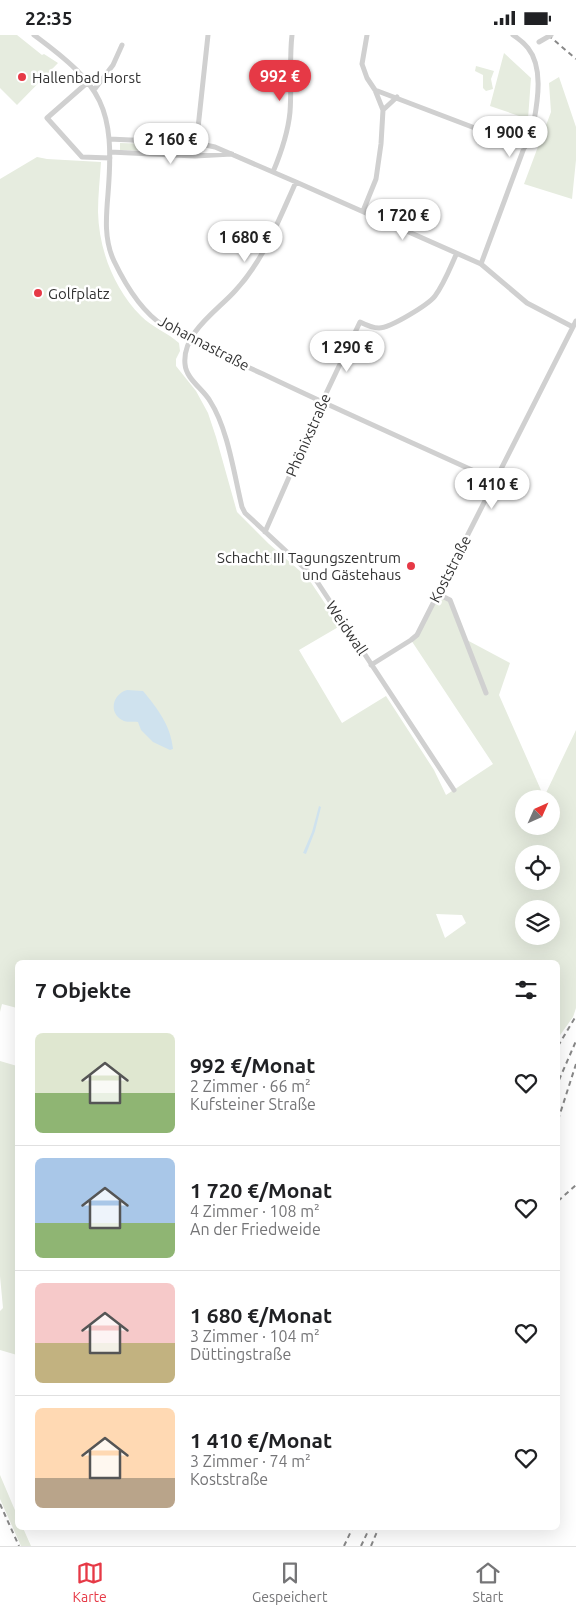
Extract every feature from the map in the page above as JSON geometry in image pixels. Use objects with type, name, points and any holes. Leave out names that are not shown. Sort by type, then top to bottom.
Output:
[{"type":"street","name":"Johannastraße","points":[[34,35],[66,59],[88,82],[94,90],[105,116],[110,155],[106,235],[113,259],[135,295],[149,312],[164,325],[191,340],[496,481]]},
{"type":"street","points":[[195,156],[208,35]]},
{"type":"street","points":[[273,172],[281,151],[288,123],[291,98],[290,53],[292,35]]},
{"type":"street","points":[[363,211],[376,179],[382,144],[384,110],[367,78],[362,64],[367,35]]},
{"type":"street","points":[[481,265],[534,121],[539,97],[538,74],[530,49],[513,35]]},
{"type":"street","points":[[530,49],[551,35]]},
{"type":"street","points":[[94,90],[113,65],[122,45]]},
{"type":"street","points":[[88,82],[47,118],[82,157],[232,154]]},
{"type":"street","points":[[375,90],[525,147]]},
{"type":"street","points":[[384,110],[397,97]]},
{"type":"street","points":[[109,139],[196,143],[215,147],[363,211],[481,265],[527,303],[573,327]]},
{"type":"street","name":"Weidwall","points":[[296,182],[269,242],[252,270],[235,291],[197,329],[191,340],[184,363],[187,372],[209,399],[219,418],[245,513],[314,577],[454,790]]},
{"type":"street","name":"Phönixstraße","points":[[265,532],[322,402],[360,323],[380,328],[389,326],[428,302],[438,292],[456,255]]},
{"type":"street","name":"Koststraße","points":[[371,665],[416,635],[576,321]]},
{"type":"street","points":[[438,594],[450,600],[486,693]]},
{"type":"shaded area","name":"Hallenbad Horst","points":[[0,35],[17,35],[42,55],[44,54],[58,63],[17,105],[0,88]]},
{"type":"shaded area","points":[[504,53],[531,78],[528,119],[490,106]]},
{"type":"shaded area","points":[[476,66],[494,71],[491,79],[493,89],[486,91],[483,88],[483,75],[475,71]]},
{"type":"shaded area","points":[[559,77],[576,127],[576,160],[572,199],[524,184],[551,112],[549,83]]},
{"type":"shaded area","points":[[120,143],[188,145],[188,152],[120,150]]},
{"type":"shaded area","points":[[37,157],[101,162],[98,206],[99,226],[105,254],[116,281],[123,294],[141,316],[179,343],[180,351],[176,359],[176,366],[196,391],[208,413],[237,512],[269,544],[308,578],[340,626],[299,650],[342,723],[386,696],[434,770],[446,795],[493,764],[411,640],[417,635],[438,594],[450,600],[465,639],[510,663],[499,695],[541,790],[515,790],[515,835],[560,835],[560,790],[547,790],[576,730],[576,1008],[573,1017],[560,1035],[560,960],[15,960],[15,1007],[2,1004],[0,1012],[0,179]],"holes":[[[436,914],[462,915],[466,923],[445,938]]]},
{"type":"shaded area","points":[[0,1061],[15,1065],[15,1354],[0,1350],[0,1311],[3,1308],[0,1276]]},
{"type":"shaded area","points":[[0,1475],[15,1510],[15,1530],[24,1530],[31,1546],[21,1546],[0,1499]]},
{"type":"water","points":[[127,690],[143,691],[149,698],[167,725],[173,749],[170,750],[153,742],[141,730],[138,722],[122,720],[118,717],[115,713],[114,704],[118,695]]},
{"type":"water","points":[[319,806],[321,807],[315,831],[306,854],[303,853],[312,832]]},
{"type":"railway","points":[[548,35],[576,59]]},
{"type":"railway","points":[[560,1043],[576,1016]]},
{"type":"railway","points":[[560,1078],[576,1041]]},
{"type":"railway","points":[[560,1114],[576,1064]]},
{"type":"railway","points":[[560,1199],[576,1185]]},
{"type":"railway","points":[[0,1504],[19,1546]]},
{"type":"railway","points":[[344,1546],[352,1530]]},
{"type":"railway","points":[[361,1546],[369,1530]]},
{"type":"railway","points":[[371,1546],[378,1530]]},
{"type":"place","name":"Hallenbad Horst","points":[[22,77]]},
{"type":"place","name":"Golfplatz","points":[[38,293]]},
{"type":"place","name":"Schacht III Tagungszentrum und Gästehaus","points":[[411,566]]}]
